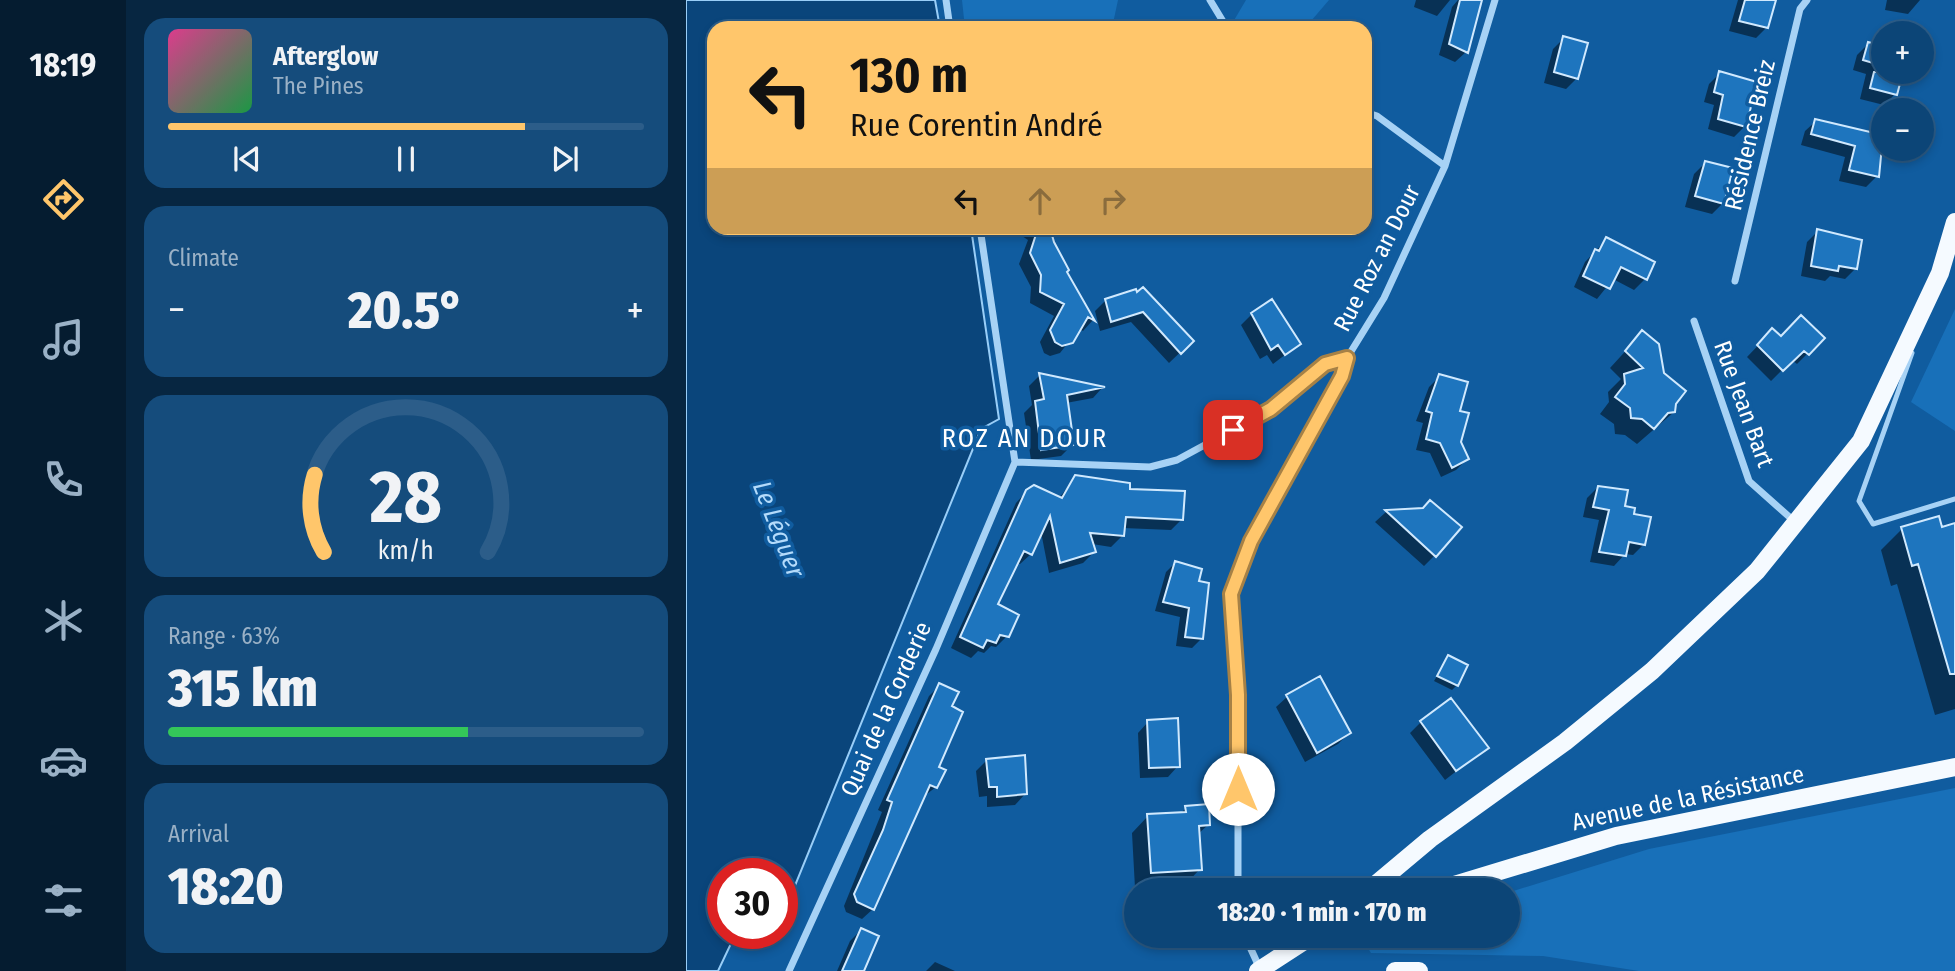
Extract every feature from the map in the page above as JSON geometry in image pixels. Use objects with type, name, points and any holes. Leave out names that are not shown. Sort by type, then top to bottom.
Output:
[{"type":"main road","points":[[1384,878],[1430,839],[1565,743],[1652,671],[1757,571],[1861,441],[1944,272],[1955,222]]},
{"type":"main road","name":"Avenue de la Résistance","points":[[1477,878],[1616,836],[1955,768]]},
{"type":"main road","points":[[1259,970],[1293,948]]},
{"type":"main road","points":[[1395,971],[1419,971]]},
{"type":"street","points":[[946,0],[949,21]]},
{"type":"street","points":[[1210,0],[1223,21]]},
{"type":"street","name":"Rue Roz an Dour","points":[[1238,878],[1238,695],[1231,594],[1251,541],[1342,376],[1347,358],[1384,298],[1445,166],[1495,0]]},
{"type":"street","name":"Résidence Breiz","points":[[1735,281],[1800,9],[1807,0]]},
{"type":"street","points":[[1372,114],[1445,166]]},
{"type":"street","points":[[981,235],[1015,462],[1150,467],[1177,460],[1271,409],[1325,364],[1347,358]]},
{"type":"street","name":"Rue Jean Bart","points":[[1695,321],[1749,481],[1796,523]]},
{"type":"street","name":"Quai de la Corderie","points":[[789,971],[936,649],[1015,462]]},
{"type":"street","points":[[1250,948],[1259,970]]},
{"type":"lane","points":[[1944,272],[1859,501],[1873,524],[1955,499]]},
{"type":"shaded area","points":[[962,0],[1118,0],[1114,21],[964,21]]},
{"type":"shaded area","points":[[1246,0],[1329,0],[1311,21],[1234,21]]},
{"type":"shaded area","points":[[1955,309],[1955,431],[1911,402]]},
{"type":"shaded area","points":[[1955,788],[1955,971],[1639,971],[1543,956],[1371,953],[1368,948],[1520,948],[1520,889],[1649,849]]},
{"type":"water","name":"Le Léguer","points":[[686,0],[935,0],[939,21],[707,21],[707,235],[972,235],[999,419],[981,429],[798,878],[798,858],[707,858],[707,949],[728,949],[718,971],[686,971]]},
{"type":"building","points":[[1460,0],[1482,0],[1468,53],[1449,44]]},
{"type":"building","points":[[1745,0],[1776,0],[1768,28],[1739,21]]},
{"type":"building","points":[[1563,36],[1588,43],[1578,79],[1554,72]]},
{"type":"building","points":[[1868,42],[1871,43],[1871,62],[1863,60]]},
{"type":"building","points":[[1719,71],[1757,82],[1746,127],[1718,119],[1723,95],[1714,92]]},
{"type":"building","points":[[1871,84],[1900,84],[1897,95],[1870,88]]},
{"type":"building","points":[[1815,119],[1871,132],[1871,161],[1881,161],[1879,177],[1849,170],[1855,146],[1811,134]]},
{"type":"building","points":[[1705,161],[1733,168],[1724,204],[1695,196]]},
{"type":"building","points":[[1817,229],[1862,240],[1857,269],[1839,266],[1838,271],[1811,266]]},
{"type":"building","points":[[1036,235],[1052,235],[1069,270],[1067,272],[1095,321],[1088,317],[1073,343],[1062,346],[1055,342],[1050,330],[1064,304],[1040,292],[1041,275],[1030,253]]},
{"type":"building","points":[[1606,237],[1655,262],[1647,280],[1621,267],[1610,289],[1583,276],[1595,249],[1599,251]]},
{"type":"building","points":[[1143,287],[1194,341],[1181,354],[1143,312],[1111,322],[1105,299],[1136,289],[1137,292]]},
{"type":"building","points":[[1272,299],[1301,344],[1285,355],[1278,345],[1271,350],[1251,313]]},
{"type":"building","points":[[1801,315],[1825,338],[1809,355],[1804,351],[1783,371],[1757,345],[1772,328],[1781,336]]},
{"type":"building","points":[[1642,330],[1659,344],[1664,373],[1686,391],[1676,404],[1675,412],[1668,413],[1654,429],[1642,419],[1631,418],[1630,408],[1615,397],[1625,384],[1624,374],[1643,368],[1625,351]]},
{"type":"building","points":[[1039,373],[1105,387],[1067,395],[1074,445],[1041,450],[1035,401],[1044,399]]},
{"type":"building","points":[[1439,374],[1468,382],[1460,411],[1469,413],[1461,442],[1469,459],[1452,468],[1440,443],[1426,439],[1432,413],[1426,411]]},
{"type":"building","points":[[1075,475],[1130,483],[1130,489],[1185,491],[1183,520],[1126,517],[1124,536],[1090,533],[1096,552],[1060,563],[1050,516],[1032,555],[1024,551],[998,604],[1019,615],[1009,637],[1000,635],[996,643],[987,640],[983,648],[960,637],[1026,490],[1034,485],[1062,498]]},
{"type":"building","points":[[1598,486],[1628,490],[1625,506],[1635,508],[1634,514],[1651,517],[1645,545],[1629,542],[1626,556],[1599,552],[1609,510],[1593,507]]},
{"type":"building","points":[[1430,500],[1462,527],[1436,557],[1385,510],[1423,508]]},
{"type":"building","points":[[1939,516],[1942,527],[1955,523],[1955,674],[1950,674],[1918,564],[1912,566],[1901,527]]},
{"type":"building","points":[[1175,561],[1202,569],[1199,581],[1209,583],[1203,639],[1185,637],[1189,608],[1163,602]]},
{"type":"building","points":[[1448,655],[1468,665],[1458,686],[1437,676]]},
{"type":"building","points":[[1320,676],[1351,733],[1317,753],[1286,695]]},
{"type":"building","points":[[939,683],[959,692],[952,706],[963,712],[939,767],[946,770],[937,788],[930,785],[874,910],[857,902],[854,894],[883,830],[892,802],[887,800]]},
{"type":"building","points":[[1451,698],[1489,748],[1456,771],[1420,721]]},
{"type":"building","points":[[1178,718],[1180,767],[1149,768],[1147,720]]},
{"type":"building","points":[[1025,755],[1027,794],[997,797],[997,787],[989,787],[986,759]]},
{"type":"building","points":[[1209,804],[1210,825],[1199,826],[1202,870],[1151,873],[1147,814],[1186,812],[1185,806]]},
{"type":"building","points":[[861,928],[879,936],[864,971],[842,971]]},
{"type":"district","name":"ROZ AN DOUR","points":[[1025,438]]},
{"type":"route","points":[[1233,430],[1271,409],[1325,364],[1347,358],[1342,376],[1251,541],[1231,594],[1238,695],[1238,789]]}]
